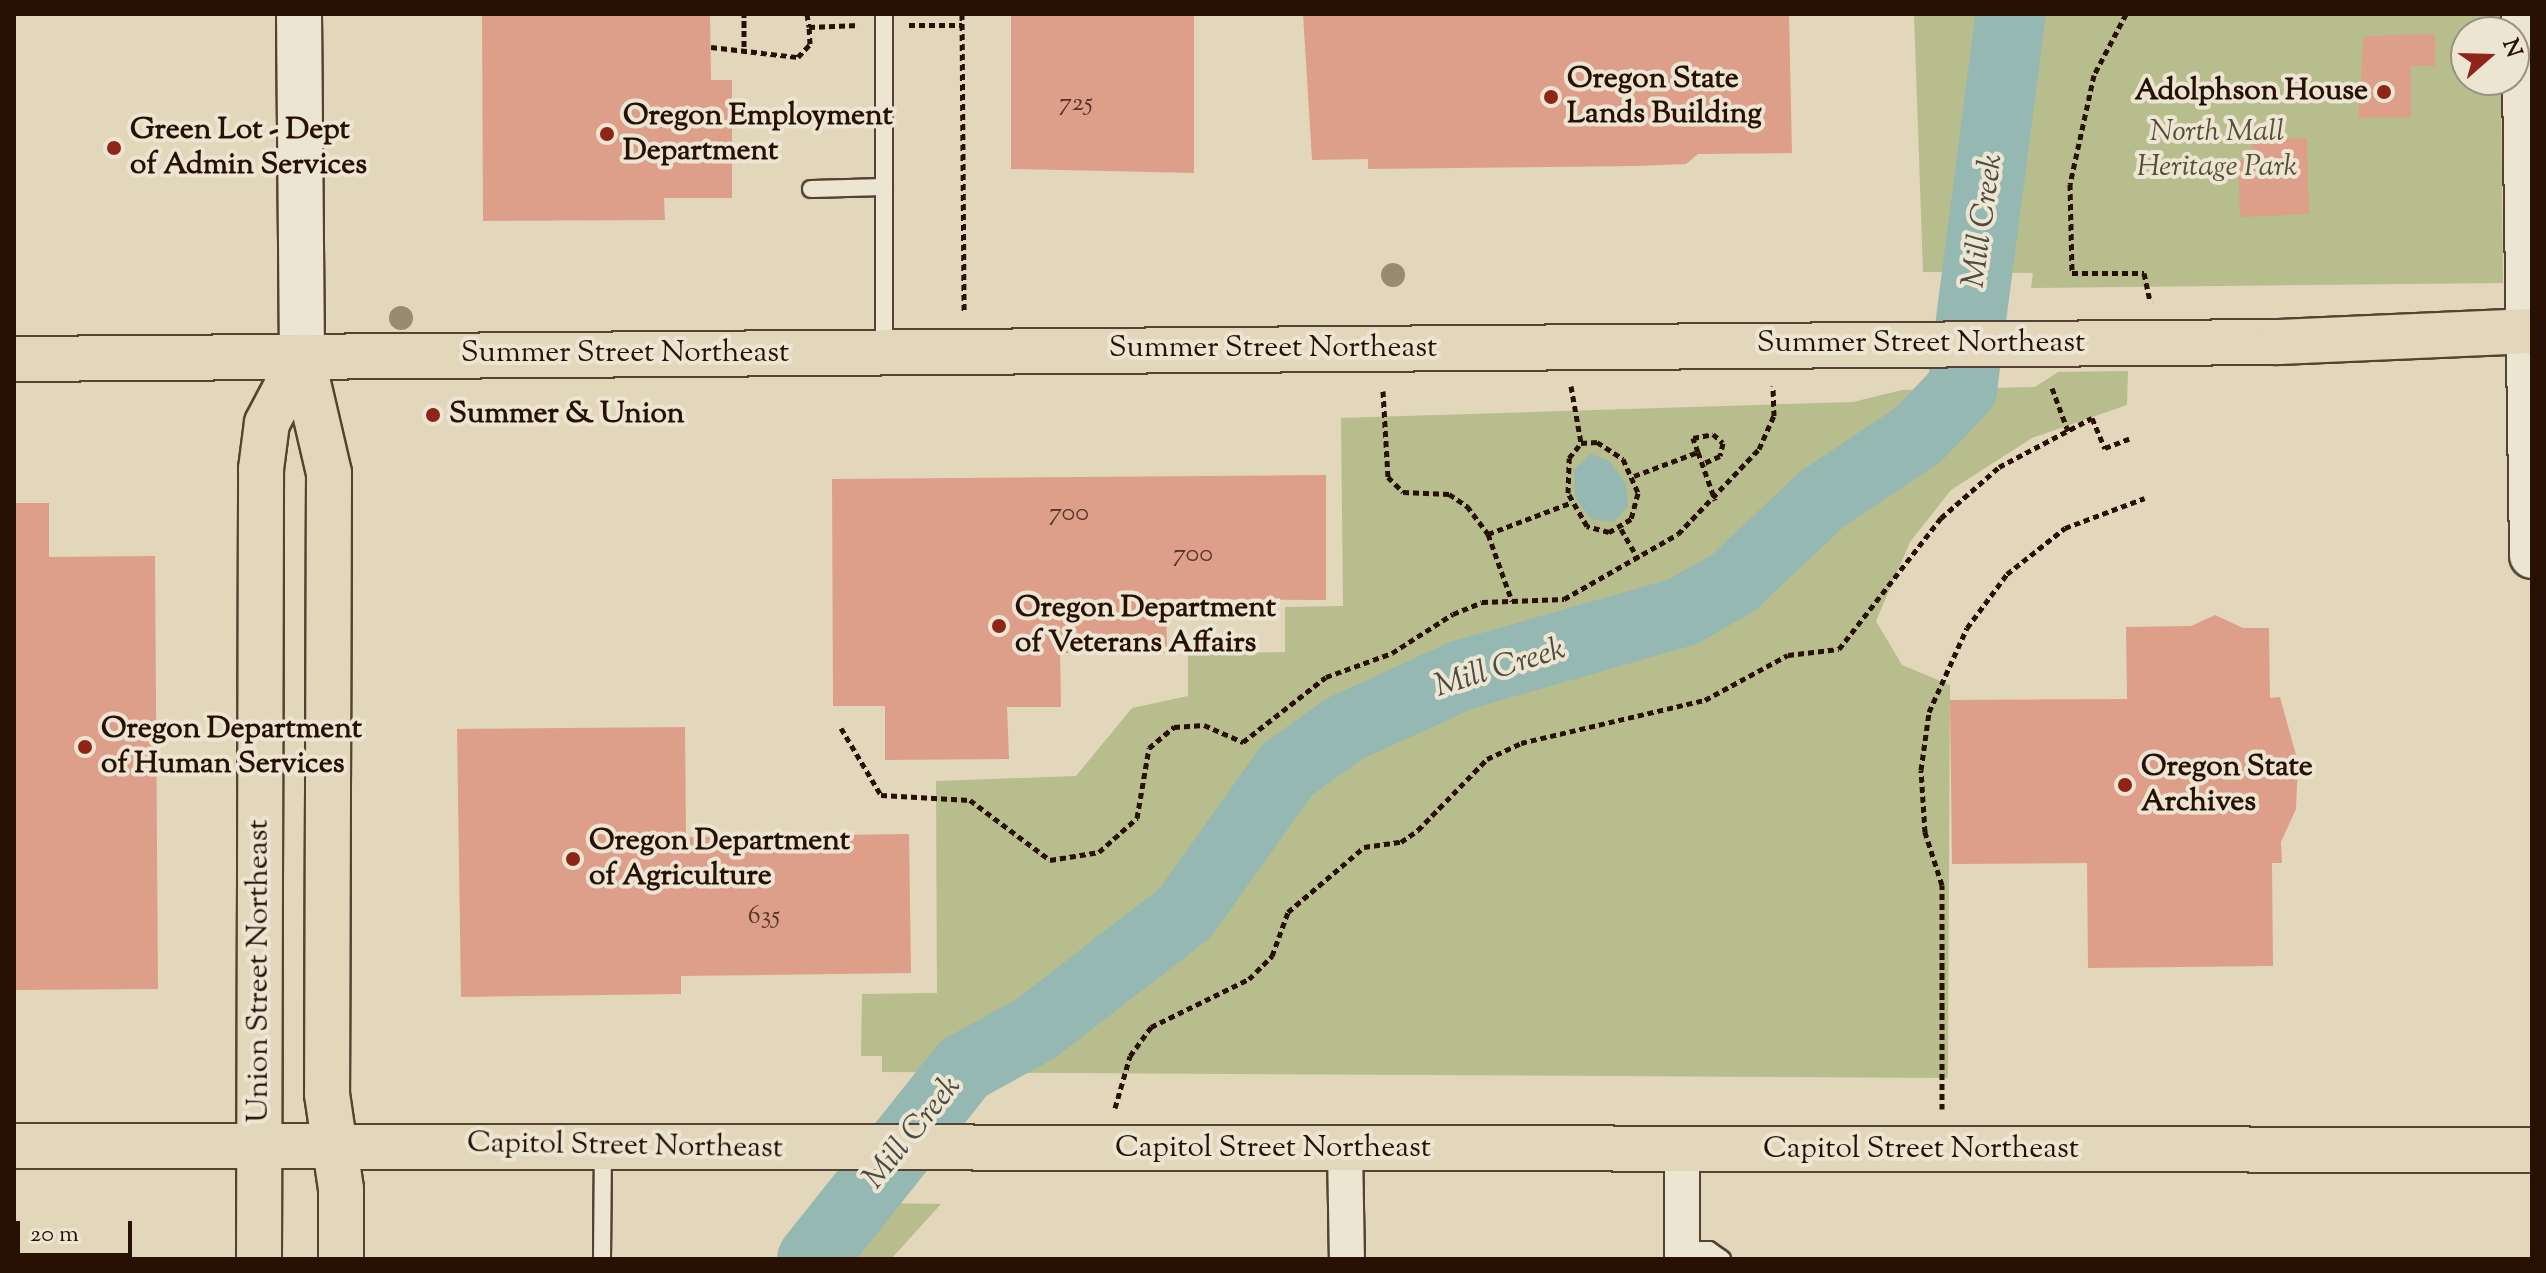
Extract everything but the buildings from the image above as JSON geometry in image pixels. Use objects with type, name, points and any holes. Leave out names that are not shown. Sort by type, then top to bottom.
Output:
[{"type":"main road","name":"Summer Street Northeast","points":[[14,359],[2157,343],[2531,331]]},
{"type":"main road","name":"Union Street Northeast","points":[[259,1259],[261,469],[267,423],[302,357]]},
{"type":"main road","name":"Union Street Northeast","points":[[302,357],[329,473],[327,1094],[335,1143],[341,1259]]},
{"type":"main road","points":[[261,746],[284,749],[300,765],[302,890],[327,945]]},
{"type":"main road","name":"Capitol Street Northeast","points":[[14,1146],[335,1143],[797,1150],[2532,1150]]},
{"type":"street","name":"Union Street Northeast","points":[[299,14],[302,357]]},
{"type":"street","points":[[2528,96],[2532,556]]},
{"type":"street","points":[[1345,1149],[1347,1259]]},
{"type":"street","points":[[1682,1149],[1682,1254]]},
{"type":"lane","points":[[884,14],[884,352]]},
{"type":"lane","points":[[811,189],[884,187]]},
{"type":"lane","points":[[602,1259],[603,1147]]},
{"type":"lane","points":[[1682,1254],[1709,1250],[1722,1259]]},
{"type":"path","points":[[744,14],[744,47]]},
{"type":"path","points":[[807,14],[809,27]]},
{"type":"path","points":[[962,14],[965,352]]},
{"type":"path","points":[[2126,14],[2094,75],[2073,171],[2072,273],[2144,273],[2157,343]]},
{"type":"path","points":[[711,47],[744,47],[756,55],[798,57]]},
{"type":"path","points":[[841,728],[881,795],[970,800],[1037,855],[1074,860],[1110,846],[1131,827],[1143,800],[1149,748],[1165,732],[1204,725],[1243,742],[1326,677],[1392,653],[1470,607],[1512,601],[1564,599],[1638,559],[1715,500],[1771,429],[1772,345]]},
{"type":"path","points":[[1570,347],[1581,443],[1569,458],[1570,503],[1598,531],[1621,529]]},
{"type":"path","points":[[1384,348],[1388,477],[1403,492],[1458,498],[1488,534],[1512,601]]},
{"type":"path","points":[[2052,388],[2068,431]]},
{"type":"path","points":[[1108,1148],[1119,1084],[1143,1035],[1262,968],[1288,912],[1355,853],[1409,837],[1501,750],[1682,707],[1777,659],[1839,649],[1961,498],[1999,467],[2092,418],[2105,448],[2129,439]]},
{"type":"path","points":[[1702,464],[1720,456],[1723,443],[1713,434],[1693,438],[1702,464],[1715,500]]},
{"type":"path","points":[[1581,443],[1604,446],[1634,476],[1638,503],[1621,529]]},
{"type":"path","points":[[1634,476],[1698,452]]},
{"type":"path","points":[[1942,1150],[1942,885],[1925,832],[1921,770],[1929,712],[1967,628],[2007,574],[2089,515],[2145,498]]},
{"type":"path","points":[[1488,534],[1570,503]]},
{"type":"path","points":[[1621,529],[1638,559]]},
{"type":"green space","name":"North Mall Heritage Park","points":[[1914,14],[2500,14],[2450,16],[2450,96],[2501,96],[2503,283],[2031,288],[2033,273],[1923,272]]},
{"type":"green space","points":[[2128,371],[2127,405],[2032,438],[1951,490],[1910,542],[1876,621],[1902,665],[1950,685],[1948,1078],[882,1072],[882,1056],[861,1056],[862,994],[937,993],[936,781],[1076,776],[1132,708],[1188,696],[1188,653],[1285,652],[1285,607],[1343,606],[1341,418],[1853,402],[1902,390],[2035,387],[2058,372]]},
{"type":"green space","points":[[813,1202],[941,1204],[891,1259],[789,1259]]},
{"type":"water","points":[[1591,454],[1610,461],[1626,484],[1628,506],[1614,522],[1591,519],[1575,497],[1574,470]]},
{"type":"waterway","name":"Mill Creek","points":[[812,1259],[964,1068],[1035,1029],[1185,913],[1287,770],[1344,729],[1462,675],[1682,612],[1733,583],[1822,499],[1918,435],[1962,389],[2011,14]]},
{"type":"place","name":"Adolphson House","points":[[2384,92]]},
{"type":"place","name":"Oregon State Lands Building","points":[[1551,97]]},
{"type":"place","name":"Oregon Employment Department","points":[[607,134]]},
{"type":"place","name":"Green Lot - Dept of Admin Services","points":[[114,148]]},
{"type":"place","name":"Summer & Union","points":[[433,415]]},
{"type":"place","name":"Oregon Department of Veterans Affairs","points":[[999,626]]},
{"type":"place","name":"Oregon Department of Human Services","points":[[85,747]]},
{"type":"place","name":"Oregon State Archives","points":[[2125,785]]},
{"type":"place","name":"Oregon Department of Agriculture","points":[[573,859]]}]
